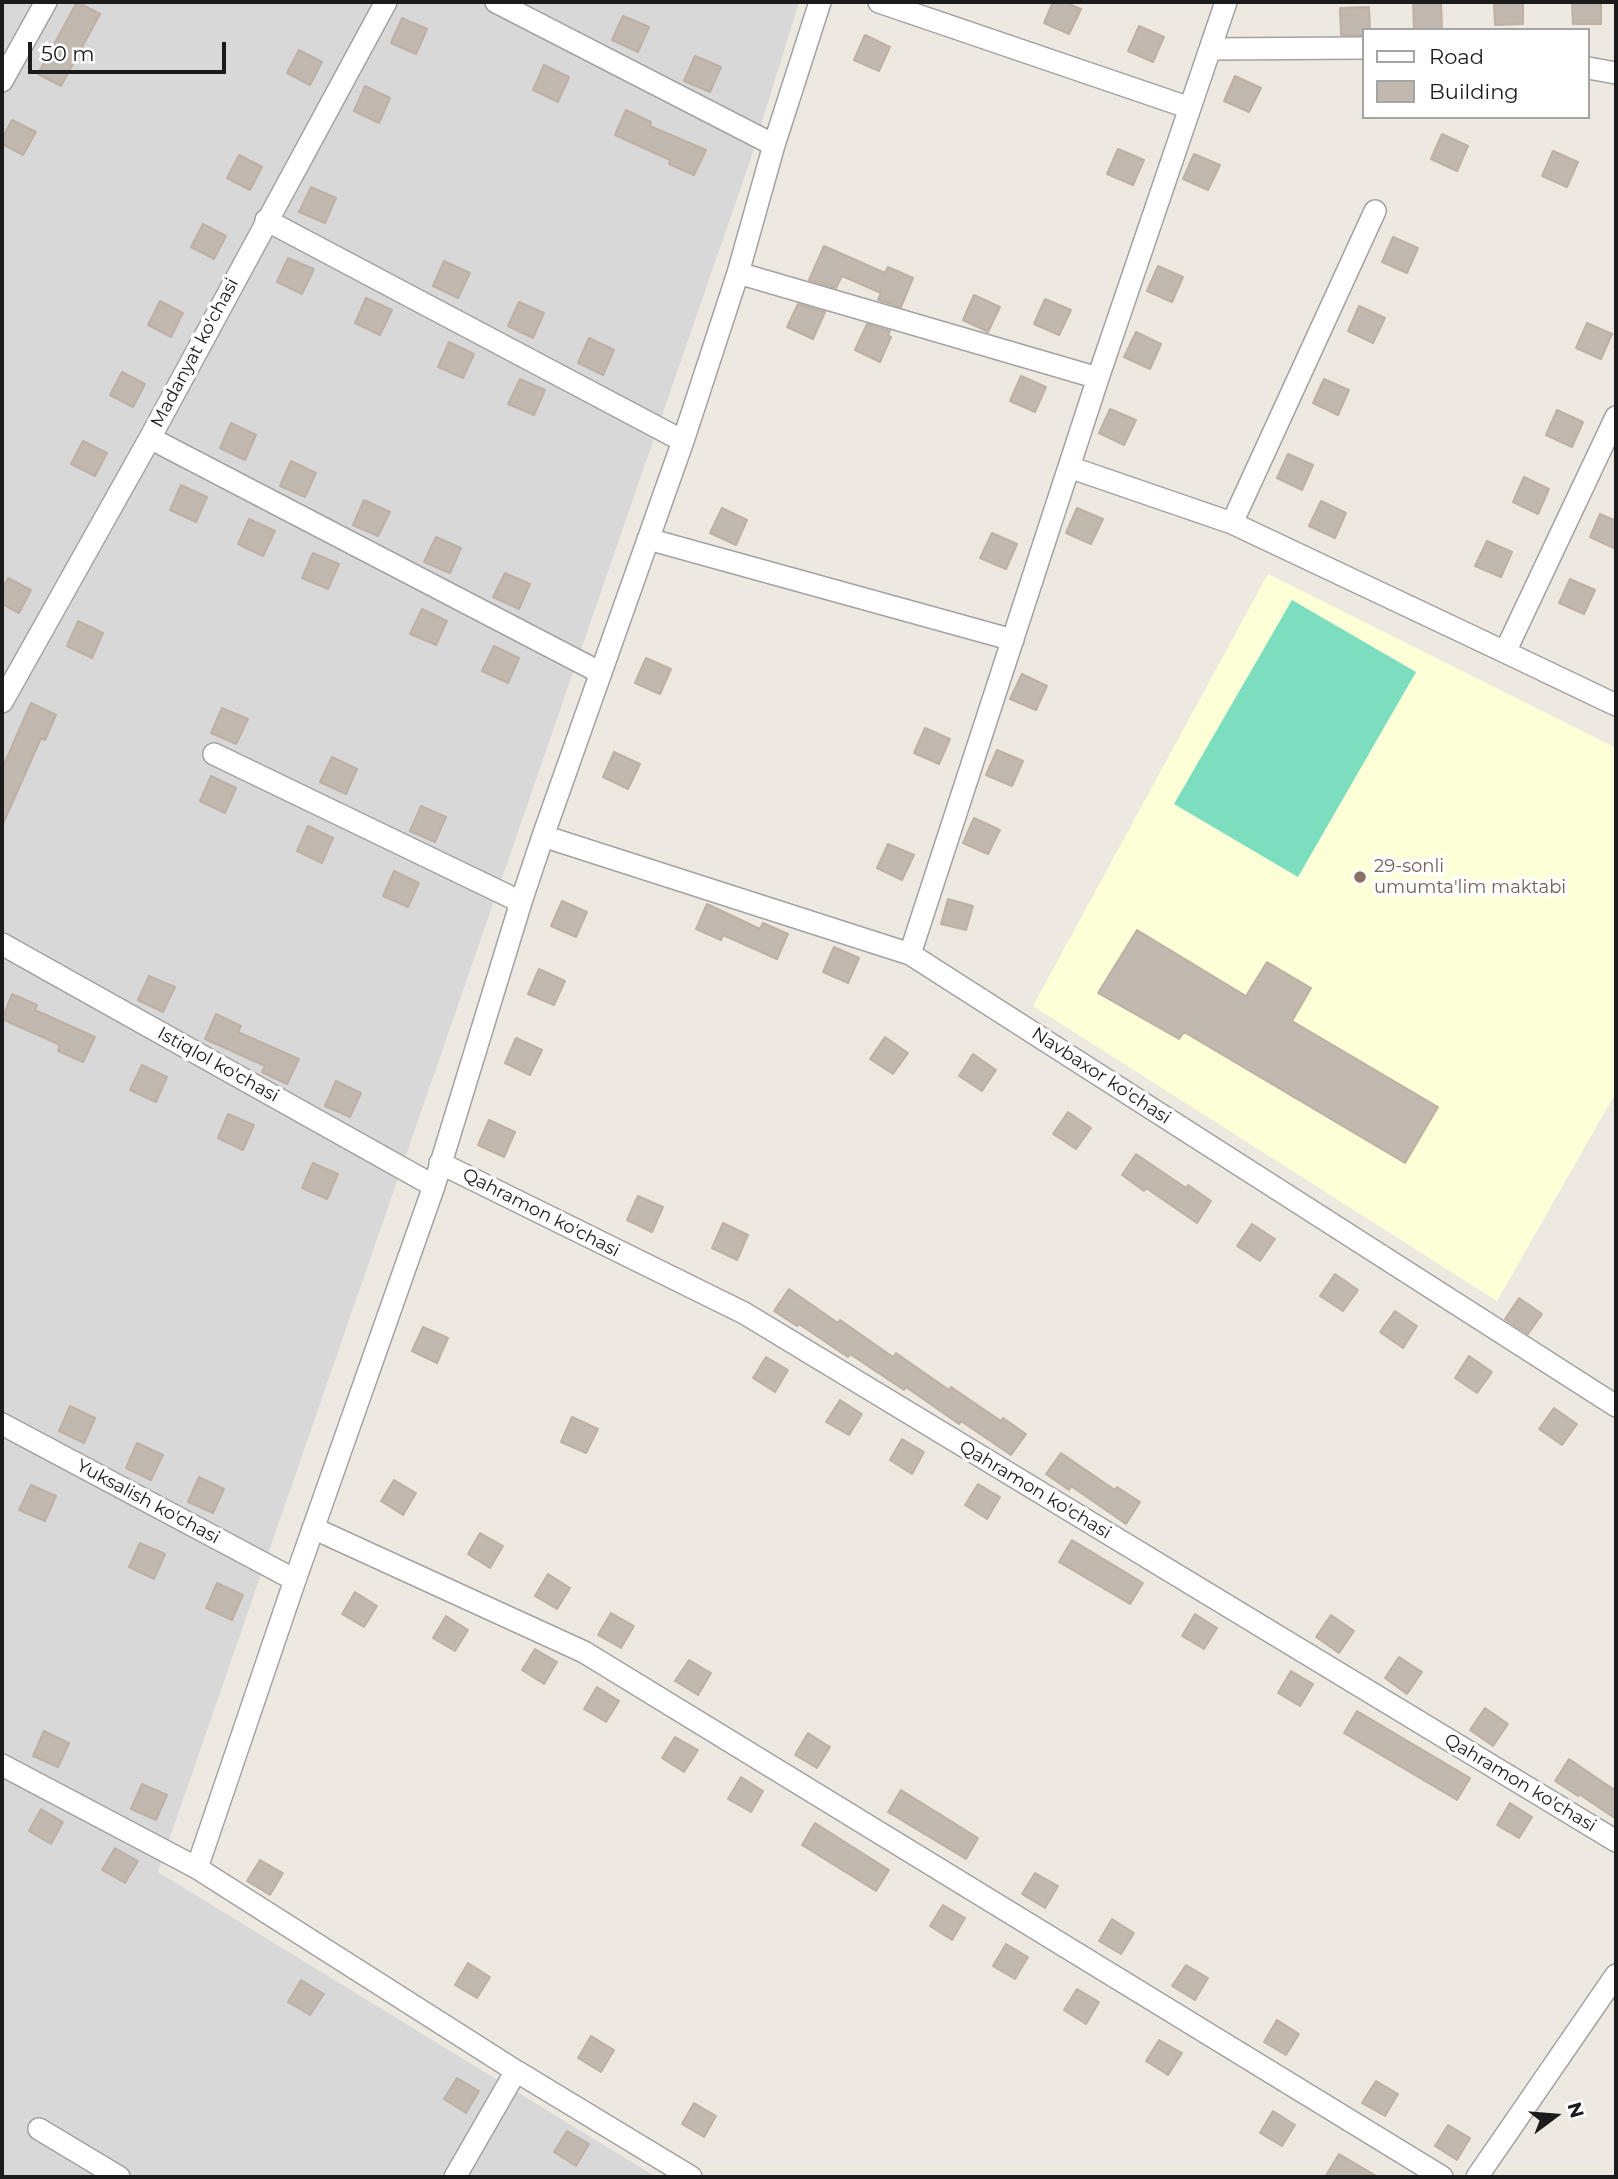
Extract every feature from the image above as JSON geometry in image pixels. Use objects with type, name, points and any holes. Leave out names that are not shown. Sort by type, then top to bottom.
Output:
[{"type":"street","points":[[2,81],[46,2]]},
{"type":"street","name":"Madanyat ko'chasi","points":[[2,702],[150,438],[386,2]]},
{"type":"street","points":[[496,2],[774,145]]},
{"type":"street","points":[[197,1868],[434,1186],[543,836],[683,441],[738,273],[774,145],[820,2]]},
{"type":"street","points":[[879,2],[1190,108]]},
{"type":"street","points":[[910,954],[1098,378],[1226,2]]},
{"type":"street","points":[[1210,49],[1362,48]]},
{"type":"street","points":[[1590,68],[1616,73]]},
{"type":"street","points":[[1232,523],[1376,211]]},
{"type":"street","points":[[266,220],[683,441]]},
{"type":"street","points":[[738,273],[1098,378]]},
{"type":"street","points":[[1505,652],[1616,417]]},
{"type":"street","points":[[150,438],[601,673]]},
{"type":"street","points":[[1069,467],[1232,523],[1616,705]]},
{"type":"street","points":[[648,539],[1013,640]]},
{"type":"street","points":[[214,754],[521,902]]},
{"type":"street","name":"Navbaxor ko'chasi","points":[[543,836],[910,954],[1616,1406]]},
{"type":"street","name":"Istiqlol ko'chasi","points":[[2,944],[434,1186]]},
{"type":"street","name":"Qahramon ko'chasi","points":[[440,1163],[744,1313],[1616,1841]]},
{"type":"street","name":"Yuksalish ko'chasi","points":[[2,1424],[295,1580]]},
{"type":"street","points":[[313,1528],[584,1652],[1442,2177]]},
{"type":"street","points":[[2,1765],[197,1868],[516,2071],[691,2177]]},
{"type":"street","points":[[1477,2177],[1616,1975]]},
{"type":"street","points":[[455,2177],[516,2071]]},
{"type":"street","points":[[39,2129],[119,2177]]},
{"type":"shaded area","points":[[2,2],[799,2],[749,164],[158,1872],[656,2177],[2,2177]]},
{"type":"shaded area","name":"29-sonli umumta'lim maktabi","points":[[1268,574],[1616,748],[1616,1092],[1497,1301],[1033,1006]]},
{"type":"green space","points":[[1292,600],[1416,672],[1298,877],[1174,804]]},
{"type":"building","points":[[77,2],[100,14],[61,86],[38,74]]},
{"type":"building","points":[[1053,2],[1064,2],[1081,9],[1069,34],[1044,23]]},
{"type":"building","points":[[1413,2],[1441,2],[1442,28],[1414,28]]},
{"type":"building","points":[[1494,2],[1523,2],[1523,24],[1495,25]]},
{"type":"building","points":[[1572,2],[1601,2],[1601,24],[1573,24]]},
{"type":"building","points":[[1369,7],[1370,28],[1362,28],[1362,35],[1341,35],[1340,8]]},
{"type":"building","points":[[623,16],[649,27],[638,52],[612,40]]},
{"type":"building","points":[[402,18],[427,29],[416,54],[391,43]]},
{"type":"building","points":[[1139,26],[1164,37],[1153,62],[1128,51]]},
{"type":"building","points":[[865,35],[890,47],[879,71],[854,60]]},
{"type":"building","points":[[299,50],[322,62],[310,85],[287,73]]},
{"type":"building","points":[[695,56],[721,67],[710,92],[684,81]]},
{"type":"building","points":[[544,65],[569,77],[558,102],[533,90]]},
{"type":"building","points":[[1235,76],[1261,88],[1249,112],[1224,101]]},
{"type":"building","points":[[365,86],[390,98],[379,123],[354,111]]},
{"type":"building","points":[[626,110],[651,122],[650,126],[706,150],[694,175],[669,164],[670,160],[615,135]]},
{"type":"building","points":[[12,120],[36,132],[23,155],[2,144]]},
{"type":"building","points":[[1442,134],[1468,146],[1457,171],[1431,159]]},
{"type":"building","points":[[1118,149],[1144,160],[1133,185],[1107,174]]},
{"type":"building","points":[[1553,151],[1578,162],[1567,187],[1542,176]]},
{"type":"building","points":[[1194,154],[1220,165],[1208,190],[1183,179]]},
{"type":"building","points":[[239,155],[262,167],[250,190],[227,178]]},
{"type":"building","points":[[311,187],[336,198],[325,223],[299,212]]},
{"type":"building","points":[[203,224],[226,236],[214,259],[191,247]]},
{"type":"building","points":[[1393,237],[1418,248],[1407,273],[1382,262]]},
{"type":"building","points":[[824,246],[885,273],[888,267],[913,278],[901,307],[878,300],[881,293],[842,276],[836,288],[809,280]]},
{"type":"building","points":[[288,258],[314,269],[302,294],[277,282]]},
{"type":"building","points":[[444,261],[470,273],[458,298],[433,286]]},
{"type":"building","points":[[1158,266],[1183,277],[1172,302],[1147,291]]},
{"type":"building","points":[[974,295],[1000,307],[988,332],[963,320]]},
{"type":"building","points":[[366,298],[392,310],[380,335],[355,323]]},
{"type":"building","points":[[1045,299],[1071,310],[1059,335],[1034,324]]},
{"type":"building","points":[[160,301],[183,313],[171,337],[148,325]]},
{"type":"building","points":[[519,302],[544,313],[533,338],[508,326]]},
{"type":"building","points":[[798,304],[825,312],[813,339],[787,327]]},
{"type":"building","points":[[1359,306],[1385,318],[1373,343],[1348,331]]},
{"type":"building","points":[[1587,323],[1612,334],[1601,359],[1576,348]]},
{"type":"building","points":[[867,324],[890,331],[888,335],[891,337],[880,362],[855,350]]},
{"type":"building","points":[[1136,332],[1161,344],[1150,369],[1124,357]]},
{"type":"building","points":[[589,338],[614,350],[603,375],[578,363]]},
{"type":"building","points":[[449,342],[474,354],[463,378],[438,367]]},
{"type":"building","points":[[122,372],[145,384],[133,407],[110,395]]},
{"type":"building","points":[[1021,376],[1046,387],[1035,412],[1010,401]]},
{"type":"building","points":[[520,379],[545,390],[534,415],[508,404]]},
{"type":"building","points":[[1324,379],[1349,390],[1338,415],[1313,403]]},
{"type":"building","points":[[1110,409],[1136,420],[1124,445],[1099,433]]},
{"type":"building","points":[[1557,410],[1583,422],[1572,447],[1546,435]]},
{"type":"building","points":[[231,423],[256,435],[245,460],[220,448]]},
{"type":"building","points":[[83,441],[107,453],[95,476],[71,464]]},
{"type":"building","points":[[1288,454],[1313,465],[1302,490],[1277,478]]},
{"type":"building","points":[[291,461],[316,473],[305,497],[280,486]]},
{"type":"building","points":[[1524,477],[1549,489],[1538,514],[1513,502]]},
{"type":"building","points":[[181,485],[207,497],[196,522],[170,510]]},
{"type":"building","points":[[364,500],[390,512],[378,536],[353,525]]},
{"type":"building","points":[[1321,501],[1346,513],[1335,538],[1309,526]]},
{"type":"building","points":[[722,508],[747,520],[736,545],[710,533]]},
{"type":"building","points":[[1077,508],[1103,519],[1091,544],[1066,533]]},
{"type":"building","points":[[1600,514],[1616,521],[1616,549],[1590,537]]},
{"type":"building","points":[[249,519],[275,531],[263,556],[238,544]]},
{"type":"building","points":[[992,533],[1017,544],[1006,569],[980,558]]},
{"type":"building","points":[[436,537],[461,548],[450,573],[424,562]]},
{"type":"building","points":[[1487,541],[1512,552],[1501,577],[1475,566]]},
{"type":"building","points":[[313,553],[339,564],[328,589],[302,578]]},
{"type":"building","points":[[505,573],[530,584],[519,609],[493,597]]},
{"type":"building","points":[[8,578],[31,590],[19,613],[2,604],[2,590]]},
{"type":"building","points":[[1570,579],[1595,590],[1584,614],[1559,603]]},
{"type":"building","points":[[422,609],[447,621],[436,645],[410,634]]},
{"type":"building","points":[[78,621],[103,633],[92,658],[67,646]]},
{"type":"building","points":[[494,646],[519,658],[508,683],[482,671]]},
{"type":"building","points":[[646,658],[671,669],[660,694],[635,683]]},
{"type":"building","points":[[1022,674],[1047,686],[1036,710],[1010,699]]},
{"type":"building","points":[[31,703],[56,715],[45,740],[41,738],[2,826],[2,769]]},
{"type":"building","points":[[222,708],[248,719],[236,744],[211,733]]},
{"type":"building","points":[[925,728],[950,739],[939,764],[914,753]]},
{"type":"building","points":[[997,750],[1023,761],[1012,786],[986,775]]},
{"type":"building","points":[[614,752],[640,764],[628,789],[603,777]]},
{"type":"building","points":[[332,757],[357,769],[346,794],[320,782]]},
{"type":"building","points":[[211,776],[236,788],[225,813],[200,801]]},
{"type":"building","points":[[421,806],[446,817],[435,842],[410,831]]},
{"type":"building","points":[[974,818],[1000,830],[988,854],[963,843]]},
{"type":"building","points":[[308,826],[333,838],[322,863],[297,851]]},
{"type":"building","points":[[888,844],[914,855],[902,880],[877,868]]},
{"type":"building","points":[[394,871],[419,883],[408,907],[383,896]]},
{"type":"building","points":[[948,899],[973,906],[966,930],[941,924]]},
{"type":"building","points":[[562,901],[587,912],[576,937],[551,926]]},
{"type":"building","points":[[707,904],[760,929],[763,923],[788,934],[777,959],[723,935],[721,940],[696,929]]},
{"type":"building","points":[[1137,930],[1246,996],[1267,962],[1311,988],[1292,1021],[1438,1107],[1405,1163],[1184,1032],[1179,1039],[1098,993]]},
{"type":"building","points":[[834,947],[859,958],[848,983],[823,972]]},
{"type":"building","points":[[539,969],[565,981],[554,1005],[528,994]]},
{"type":"building","points":[[149,976],[175,987],[163,1012],[138,1000]]},
{"type":"building","points":[[12,994],[37,1005],[35,1010],[95,1037],[83,1062],[58,1051],[60,1045],[2,1019]]},
{"type":"building","points":[[216,1014],[241,1026],[238,1032],[299,1059],[287,1084],[262,1072],[265,1066],[205,1039]]},
{"type":"building","points":[[885,1037],[908,1053],[893,1074],[870,1059]]},
{"type":"building","points":[[516,1038],[542,1050],[530,1075],[505,1063]]},
{"type":"building","points":[[973,1054],[996,1070],[982,1091],[959,1076]]},
{"type":"building","points":[[142,1065],[167,1077],[156,1102],[130,1090]]},
{"type":"building","points":[[336,1081],[361,1093],[350,1117],[325,1106]]},
{"type":"building","points":[[1068,1112],[1091,1128],[1076,1149],[1053,1134]]},
{"type":"building","points":[[228,1114],[254,1125],[243,1150],[218,1138]]},
{"type":"building","points":[[489,1120],[515,1132],[504,1157],[478,1145]]},
{"type":"building","points":[[1136,1154],[1186,1188],[1188,1185],[1211,1201],[1197,1223],[1122,1175]]},
{"type":"building","points":[[313,1163],[338,1174],[327,1199],[302,1188]]},
{"type":"building","points":[[638,1196],[663,1207],[652,1232],[627,1220]]},
{"type":"building","points":[[723,1223],[748,1235],[737,1260],[712,1248]]},
{"type":"building","points":[[1252,1224],[1275,1239],[1260,1261],[1237,1246]]},
{"type":"building","points":[[1335,1274],[1358,1290],[1343,1311],[1320,1296]]},
{"type":"building","points":[[789,1289],[893,1357],[896,1353],[949,1390],[951,1387],[1001,1421],[1003,1418],[1026,1434],[1011,1455],[961,1421],[959,1424],[906,1387],[904,1390],[850,1354],[848,1357],[799,1324],[797,1326],[774,1311]]},
{"type":"building","points":[[1519,1298],[1542,1314],[1528,1334],[1505,1319]]},
{"type":"building","points":[[1395,1311],[1417,1326],[1403,1348],[1380,1332]]},
{"type":"building","points":[[423,1327],[448,1338],[437,1363],[412,1351]]},
{"type":"building","points":[[1469,1356],[1492,1372],[1477,1393],[1455,1378]]},
{"type":"building","points":[[766,1357],[788,1370],[775,1392],[753,1378]]},
{"type":"building","points":[[840,1400],[862,1414],[849,1435],[826,1422]]},
{"type":"building","points":[[70,1406],[95,1418],[84,1443],[59,1431]]},
{"type":"building","points":[[1554,1408],[1577,1424],[1562,1445],[1539,1429]]},
{"type":"building","points":[[572,1417],[598,1429],[586,1453],[561,1442]]},
{"type":"building","points":[[902,1439],[924,1452],[912,1474],[890,1460]]},
{"type":"building","points":[[137,1443],[163,1455],[151,1480],[126,1468]]},
{"type":"building","points":[[1061,1453],[1115,1490],[1117,1487],[1140,1502],[1126,1524],[1071,1486],[1069,1490],[1046,1474]]},
{"type":"building","points":[[199,1477],[224,1489],[213,1513],[188,1502]]},
{"type":"building","points":[[394,1480],[416,1493],[403,1515],[381,1501]]},
{"type":"building","points":[[978,1484],[1000,1497],[987,1519],[965,1505]]},
{"type":"building","points":[[31,1485],[56,1496],[45,1521],[19,1510]]},
{"type":"building","points":[[480,1533],[503,1546],[490,1568],[468,1554]]},
{"type":"building","points":[[1072,1540],[1143,1583],[1130,1604],[1059,1562]]},
{"type":"building","points":[[140,1543],[165,1554],[154,1579],[129,1567]]},
{"type":"building","points":[[548,1574],[570,1588],[557,1609],[535,1596]]},
{"type":"building","points":[[217,1583],[243,1595],[232,1620],[206,1608]]},
{"type":"building","points":[[355,1592],[377,1606],[364,1627],[342,1614]]},
{"type":"building","points":[[611,1613],[634,1626],[621,1648],[598,1635]]},
{"type":"building","points":[[1195,1614],[1217,1628],[1204,1649],[1182,1636]]},
{"type":"building","points":[[1331,1615],[1354,1631],[1339,1653],[1316,1637]]},
{"type":"building","points":[[446,1616],[468,1630],[455,1651],[433,1638]]},
{"type":"building","points":[[535,1649],[557,1662],[544,1684],[522,1670]]},
{"type":"building","points":[[1399,1657],[1422,1672],[1407,1694],[1385,1678]]},
{"type":"building","points":[[689,1660],[711,1673],[698,1695],[675,1681]]},
{"type":"building","points":[[1291,1671],[1313,1684],[1300,1706],[1278,1693]]},
{"type":"building","points":[[597,1687],[619,1701],[606,1722],[584,1709]]},
{"type":"building","points":[[1485,1708],[1508,1724],[1493,1746],[1470,1730]]},
{"type":"building","points":[[1357,1711],[1470,1778],[1457,1800],[1344,1733]]},
{"type":"building","points":[[44,1731],[69,1743],[58,1767],[33,1756]]},
{"type":"building","points":[[808,1733],[830,1747],[817,1768],[795,1755]]},
{"type":"building","points":[[675,1737],[698,1750],[684,1772],[662,1758]]},
{"type":"building","points":[[1569,1759],[1616,1791],[1616,1819],[1555,1781]]},
{"type":"building","points":[[741,1777],[763,1791],[751,1812],[728,1799]]},
{"type":"building","points":[[142,1784],[167,1795],[156,1820],[131,1809]]},
{"type":"building","points":[[901,1790],[978,1838],[966,1859],[888,1812]]},
{"type":"building","points":[[1510,1803],[1532,1817],[1519,1838],[1497,1825]]},
{"type":"building","points":[[41,1809],[63,1822],[51,1844],[29,1831]]},
{"type":"building","points":[[815,1823],[889,1870],[876,1891],[802,1845]]},
{"type":"building","points":[[115,1848],[138,1861],[125,1883],[102,1870]]},
{"type":"building","points":[[260,1860],[283,1873],[270,1895],[247,1881]]},
{"type":"building","points":[[1035,1873],[1058,1886],[1045,1908],[1022,1894]]},
{"type":"building","points":[[943,1905],[965,1918],[952,1940],[930,1926]]},
{"type":"building","points":[[1112,1919],[1134,1933],[1121,1954],[1099,1941]]},
{"type":"building","points":[[1006,1944],[1028,1957],[1015,1979],[993,1966]]},
{"type":"building","points":[[468,1963],[490,1977],[477,1998],[455,1985]]},
{"type":"building","points":[[1186,1965],[1208,1978],[1195,2000],[1172,1986]]},
{"type":"building","points":[[301,1980],[324,1994],[310,2015],[288,2002]]},
{"type":"building","points":[[1077,1989],[1099,2002],[1086,2024],[1064,2010]]},
{"type":"building","points":[[1277,2020],[1299,2034],[1286,2055],[1264,2042]]},
{"type":"building","points":[[591,2036],[614,2050],[601,2072],[578,2058]]},
{"type":"building","points":[[1159,2040],[1182,2053],[1168,2075],[1146,2061]]},
{"type":"building","points":[[457,2078],[479,2091],[466,2113],[444,2099]]},
{"type":"building","points":[[1376,2081],[1398,2094],[1385,2116],[1362,2103]]},
{"type":"building","points":[[694,2103],[716,2116],[704,2137],[682,2124]]},
{"type":"building","points":[[1273,2111],[1295,2125],[1282,2146],[1260,2133]]},
{"type":"building","points":[[1448,2125],[1470,2138],[1457,2160],[1435,2146]]},
{"type":"building","points":[[567,2131],[589,2144],[576,2166],[554,2152]]},
{"type":"building","points":[[1339,2154],[1378,2177],[1325,2177]]},
{"type":"place","name":"29-sonli umumta'lim maktabi","points":[[1360,877]]}]
